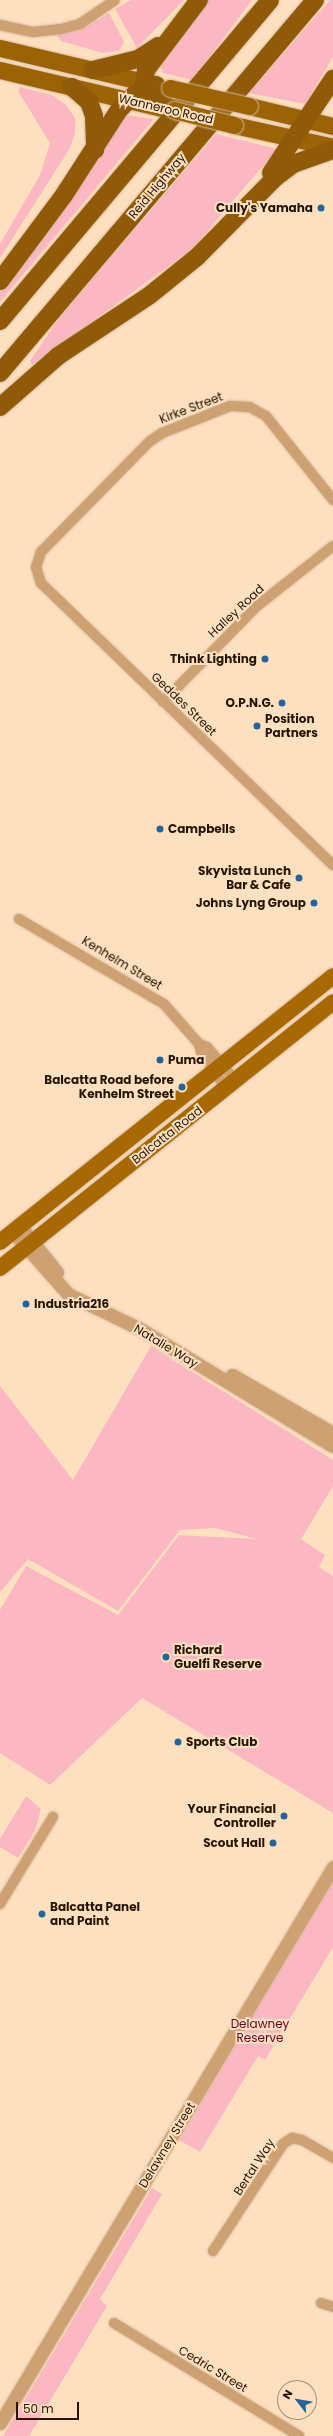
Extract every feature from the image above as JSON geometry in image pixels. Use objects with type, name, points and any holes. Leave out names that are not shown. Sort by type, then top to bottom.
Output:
[{"type":"highway","points":[[164,107],[146,70],[170,36],[199,0]]},
{"type":"highway","points":[[0,321],[270,0]]},
{"type":"highway","name":"Reid Highway","points":[[0,373],[316,0]]},
{"type":"highway","points":[[92,70],[138,59],[170,36]]},
{"type":"highway","name":"Wanneroo Road","points":[[0,48],[154,86],[250,106],[333,126]]},
{"type":"highway","name":"Wanneroo Road","points":[[0,70],[127,101],[164,107],[234,125],[333,147]]},
{"type":"highway","points":[[228,227],[296,139],[333,79]]},
{"type":"highway","points":[[0,280],[95,150],[127,101],[154,86]]},
{"type":"highway","points":[[72,87],[89,102],[94,116],[95,150]]},
{"type":"highway","points":[[0,407],[58,356],[150,296],[228,227],[293,164],[333,150]]},
{"type":"main road","name":"Balcatta Road","points":[[0,1242],[333,976]]},
{"type":"main road","name":"Balcatta Road","points":[[0,1268],[333,1002]]},
{"type":"street","points":[[0,25],[33,32],[61,29],[80,24],[115,0]]},
{"type":"street","name":"Kirke Street","points":[[41,552],[150,441],[162,433],[230,406],[250,407],[266,416],[333,500]]},
{"type":"street","name":"Halley Road","points":[[162,702],[257,606],[333,546]]},
{"type":"street","name":"Geddes Street","points":[[41,552],[36,568],[41,583],[162,702],[333,865]]},
{"type":"street","name":"Kenhelm Street","points":[[19,918],[154,997],[200,1044],[230,1084]]},
{"type":"street","name":"Natalie Way","points":[[16,1229],[75,1292],[155,1328],[333,1433]]},
{"type":"street","name":"Natalie Way","points":[[30,1245],[68,1294],[142,1330],[333,1446]]},
{"type":"street","points":[[0,1904],[52,1817]]},
{"type":"street","name":"Delawney Street","points":[[0,2423],[333,1868]]},
{"type":"street","name":"Bertal Way","points":[[213,2251],[283,2144],[292,2138],[302,2140],[333,2158]]},
{"type":"street","points":[[321,2303],[333,2307]]},
{"type":"street","name":"Cedric Street","points":[[114,2323],[298,2436]]},
{"type":"green space","points":[[131,0],[184,0],[137,48],[115,9]]},
{"type":"green space","points":[[208,0],[252,0],[192,80],[163,73],[159,65]]},
{"type":"green space","points":[[330,0],[333,0],[333,57],[305,104],[249,93]]},
{"type":"green space","points":[[109,13],[124,42],[119,51],[102,53],[61,41],[57,35],[83,28]]},
{"type":"green space","points":[[20,87],[52,95],[66,105],[75,118],[75,133],[70,148],[0,258],[0,244],[40,175],[50,143],[18,91]]},
{"type":"green space","points":[[125,115],[154,119],[0,302],[0,290],[47,229]]},
{"type":"green space","points":[[216,134],[277,149],[192,249],[32,365],[30,361],[59,318]]},
{"type":"green space","points":[[151,1346],[333,1460],[333,1486],[301,1539],[325,1555],[319,1567],[333,1576],[333,1813],[142,1698],[50,1785],[0,1753],[0,1610],[26,1566],[118,1615],[179,1535],[257,1539],[215,1528],[180,1530],[118,1611],[28,1559],[0,1592],[0,1386],[73,1480]]},
{"type":"green space","points":[[26,1796],[41,1809],[35,1831],[18,1858],[0,1847],[0,1839]]},
{"type":"green space","name":"Delawney Reserve","points":[[333,1881],[333,1947],[265,2060],[258,2056],[200,2152],[179,2140],[238,2041],[233,2038]]},
{"type":"green space","points":[[152,2188],[162,2194],[100,2299],[107,2306],[29,2436],[3,2436]]},
{"type":"place","name":"Cully's Yamaha","points":[[321,208]]},
{"type":"place","name":"Think Lighting","points":[[265,659]]},
{"type":"place","name":"O.P.N.G.","points":[[282,703]]},
{"type":"place","name":"Position Partners","points":[[257,726]]},
{"type":"place","name":"Campbells","points":[[160,829]]},
{"type":"place","name":"Skyvista Lunch Bar & Cafe","points":[[299,878]]},
{"type":"place","name":"Johns Lyng Group","points":[[314,903]]},
{"type":"place","name":"Puma","points":[[160,1060]]},
{"type":"place","name":"Balcatta Road before Kenhelm Street","points":[[182,1087]]},
{"type":"place","name":"Industria216","points":[[26,1304]]},
{"type":"place","name":"Richard Guelfi Reserve","points":[[166,1657]]},
{"type":"place","name":"Sports Club","points":[[178,1742]]},
{"type":"place","name":"Your Financial Controller","points":[[284,1816]]},
{"type":"place","name":"Scout Hall","points":[[273,1843]]},
{"type":"place","name":"Balcatta Panel and Paint","points":[[42,1914]]}]
